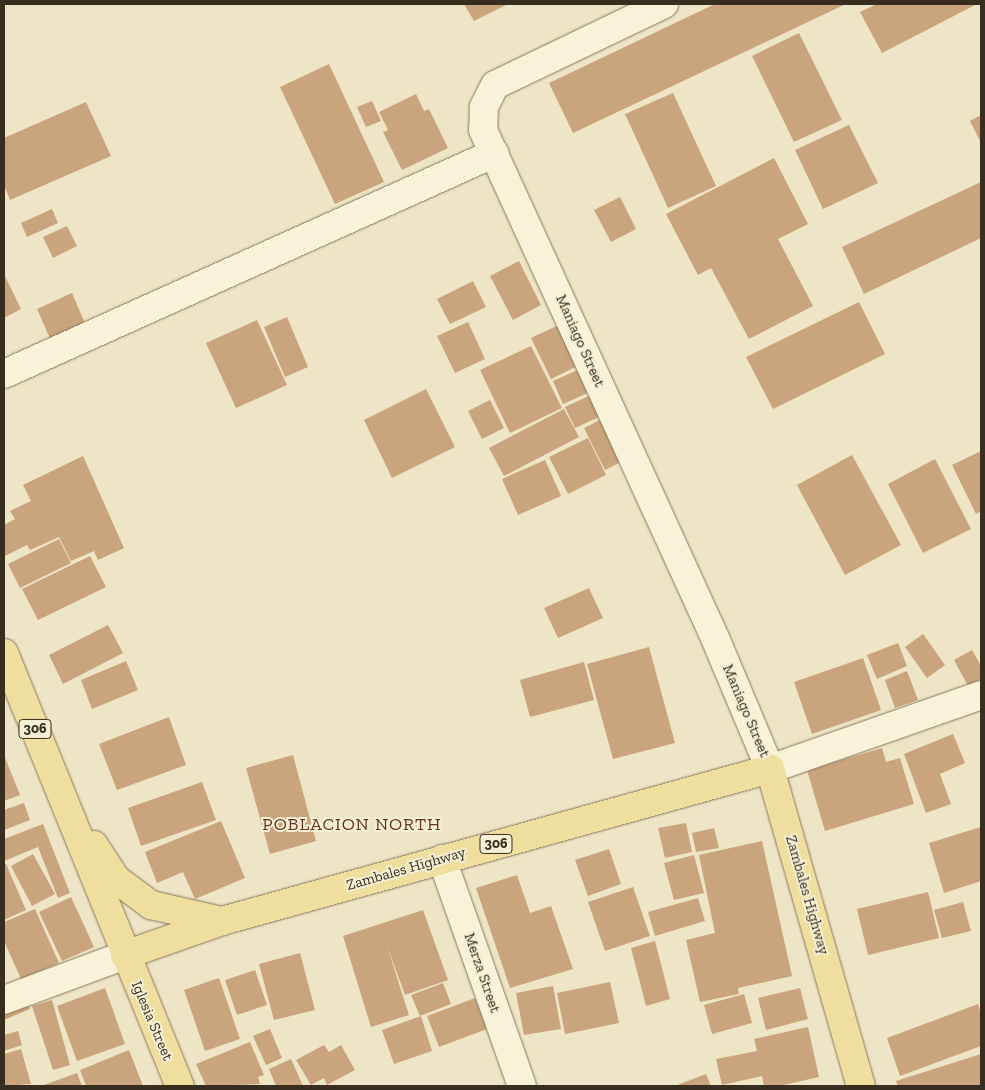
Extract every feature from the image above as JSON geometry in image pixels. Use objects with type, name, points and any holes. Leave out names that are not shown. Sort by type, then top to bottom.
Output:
[{"type":"main road","name":"306","points":[[5,661],[66,804],[125,955]]},
{"type":"main road","name":"Zambales Highway","points":[[125,955],[222,921],[770,768],[861,1086]]},
{"type":"main road","name":"306","points":[[66,804],[116,879],[151,905],[222,921]]},
{"type":"main road","name":"Iglesia Street","points":[[125,955],[180,1086]]},
{"type":"street","name":"Maniago Street","points":[[664,4],[495,85],[484,107],[483,130],[715,638],[770,768]]},
{"type":"street","points":[[4,374],[495,153]]},
{"type":"street","points":[[770,768],[981,695]]},
{"type":"street","name":"Merza Street","points":[[442,859],[522,1086]]},
{"type":"street","points":[[4,1000],[125,955]]},
{"type":"building","points":[[464,4],[508,4],[474,21]]},
{"type":"building","points":[[715,4],[846,4],[573,133],[549,83]]},
{"type":"building","points":[[877,4],[977,4],[882,53],[860,12]]},
{"type":"building","points":[[799,33],[842,120],[794,142],[752,56]]},
{"type":"building","points":[[329,64],[384,182],[335,204],[280,87]]},
{"type":"building","points":[[673,93],[716,186],[668,208],[625,114]]},
{"type":"building","points":[[416,94],[424,111],[429,109],[448,148],[402,170],[383,132],[388,130],[379,112]]},
{"type":"building","points":[[372,101],[381,121],[366,127],[357,107]]},
{"type":"building","points":[[86,102],[111,156],[10,200],[4,185],[4,138]]},
{"type":"building","points":[[981,115],[981,143],[970,121]]},
{"type":"building","points":[[849,125],[878,183],[823,209],[795,150]]},
{"type":"building","points":[[774,158],[808,224],[778,239],[813,306],[749,339],[711,268],[698,275],[666,214]]},
{"type":"building","points":[[981,182],[981,238],[864,294],[842,247]]},
{"type":"building","points":[[620,197],[636,229],[611,242],[594,210]]},
{"type":"building","points":[[52,209],[58,223],[27,237],[21,223]]},
{"type":"building","points":[[67,226],[77,246],[53,258],[43,237]]},
{"type":"building","points":[[519,261],[541,305],[513,320],[490,276]]},
{"type":"building","points":[[4,274],[21,309],[4,318]]},
{"type":"building","points":[[473,281],[486,307],[450,324],[437,299]]},
{"type":"building","points":[[72,293],[87,328],[52,343],[37,309]]},
{"type":"building","points":[[859,302],[885,354],[773,409],[746,357]]},
{"type":"building","points":[[287,317],[308,367],[285,377],[264,327]]},
{"type":"building","points":[[257,320],[287,385],[236,408],[206,343]]},
{"type":"building","points":[[468,322],[485,359],[455,373],[437,336]]},
{"type":"building","points":[[563,323],[582,364],[551,379],[531,338]]},
{"type":"building","points":[[531,346],[562,408],[510,433],[480,370]]},
{"type":"building","points":[[580,369],[590,392],[563,404],[553,381]]},
{"type":"building","points":[[426,389],[455,447],[392,478],[364,420]]},
{"type":"building","points":[[591,395],[601,416],[575,428],[565,407]]},
{"type":"building","points":[[490,400],[504,428],[482,439],[468,411]]},
{"type":"building","points":[[564,409],[579,437],[504,476],[489,448]]},
{"type":"building","points":[[604,418],[625,460],[605,470],[584,428]]},
{"type":"building","points":[[588,438],[606,475],[568,494],[549,457]]},
{"type":"building","points":[[981,451],[981,511],[976,514],[952,465]]},
{"type":"building","points":[[852,455],[901,545],[845,575],[797,485]]},
{"type":"building","points":[[83,456],[124,548],[98,560],[94,551],[71,561],[59,537],[30,550],[27,545],[5,556],[4,525],[15,519],[10,511],[31,501],[23,485]]},
{"type":"building","points":[[935,459],[971,529],[923,553],[888,484]]},
{"type":"building","points":[[545,460],[561,496],[518,515],[502,479]]},
{"type":"building","points":[[59,539],[71,563],[20,588],[8,564]]},
{"type":"building","points":[[90,556],[106,587],[38,620],[22,589]]},
{"type":"building","points":[[589,588],[603,618],[558,638],[544,608]]},
{"type":"building","points":[[108,625],[123,653],[63,684],[49,655]]},
{"type":"building","points":[[923,634],[945,665],[927,678],[905,647]]},
{"type":"building","points":[[898,643],[907,666],[877,679],[867,655]]},
{"type":"building","points":[[649,647],[675,743],[613,759],[587,664]]},
{"type":"building","points":[[972,650],[981,666],[981,679],[968,686],[954,660]]},
{"type":"building","points":[[863,658],[881,710],[812,734],[794,682]]},
{"type":"building","points":[[126,661],[138,690],[92,709],[81,680]]},
{"type":"building","points":[[584,662],[594,700],[530,717],[520,680]]},
{"type":"building","points":[[907,671],[918,700],[895,708],[885,680]]},
{"type":"building","points":[[169,717],[186,765],[117,790],[99,744]]},
{"type":"building","points":[[953,734],[965,763],[940,774],[951,804],[926,813],[904,754]]},
{"type":"building","points":[[882,748],[886,762],[900,758],[914,804],[825,831],[807,770]]},
{"type":"building","points":[[4,755],[20,795],[4,801]]},
{"type":"building","points":[[293,755],[316,841],[270,854],[246,768]]},
{"type":"building","points":[[202,782],[216,820],[141,846],[128,808]]},
{"type":"building","points":[[24,803],[30,820],[4,830],[4,810]]},
{"type":"building","points":[[221,821],[245,878],[195,899],[183,872],[157,883],[145,852]]},
{"type":"building","points":[[686,823],[692,852],[665,858],[658,828]]},
{"type":"building","points":[[43,824],[70,893],[58,898],[38,847],[4,861],[4,839]]},
{"type":"building","points":[[981,827],[981,881],[944,893],[929,843]]},
{"type":"building","points":[[714,828],[719,848],[696,852],[692,833]]},
{"type":"building","points":[[762,841],[792,976],[738,988],[739,994],[700,1002],[686,940],[715,933],[699,855]]},
{"type":"building","points":[[609,849],[621,884],[588,896],[575,860]]},
{"type":"building","points":[[33,854],[55,894],[32,906],[11,866]]},
{"type":"building","points":[[694,855],[704,893],[674,900],[664,863]]},
{"type":"building","points":[[6,864],[26,910],[4,920],[4,865]]},
{"type":"building","points":[[517,875],[530,913],[551,906],[573,969],[510,988],[476,888]]},
{"type":"building","points":[[633,887],[650,936],[605,951],[588,902]]},
{"type":"building","points":[[928,892],[939,938],[868,955],[857,909]]},
{"type":"building","points":[[71,897],[94,947],[62,961],[39,912]]},
{"type":"building","points":[[698,898],[705,921],[655,936],[648,912]]},
{"type":"building","points":[[963,902],[971,931],[942,938],[934,910]]},
{"type":"building","points":[[35,909],[59,963],[21,979],[4,941],[4,922]]},
{"type":"building","points":[[423,910],[448,980],[405,995],[387,946],[409,1015],[371,1027],[343,936]]},
{"type":"building","points":[[655,941],[670,999],[646,1006],[631,948]]},
{"type":"building","points":[[300,953],[315,1010],[274,1020],[259,964]]},
{"type":"building","points":[[255,970],[267,1005],[237,1015],[225,980]]},
{"type":"building","points":[[219,978],[240,1039],[205,1051],[184,990]]},
{"type":"building","points":[[610,982],[619,1023],[565,1034],[557,993]]},
{"type":"building","points":[[443,983],[451,1004],[420,1016],[411,995]]},
{"type":"building","points":[[553,986],[561,1029],[524,1035],[516,993]]},
{"type":"building","points":[[105,988],[125,1044],[77,1061],[57,1006]]},
{"type":"building","points":[[800,988],[808,1019],[766,1030],[758,998]]},
{"type":"building","points":[[744,994],[752,1023],[712,1034],[704,1005]]},
{"type":"building","points":[[25,996],[30,1009],[4,1020],[4,1004]]},
{"type":"building","points":[[475,998],[487,1029],[439,1047],[427,1016]]},
{"type":"building","points":[[52,1000],[70,1065],[53,1070],[32,1006]]},
{"type":"building","points":[[978,1004],[981,1014],[981,1046],[900,1076],[887,1038]]},
{"type":"building","points":[[421,1016],[432,1051],[394,1064],[382,1030]]},
{"type":"building","points":[[808,1027],[819,1077],[779,1086],[764,1086],[762,1076],[722,1085],[716,1059],[757,1051],[754,1039]]},
{"type":"building","points":[[270,1029],[282,1058],[266,1065],[253,1036]]},
{"type":"building","points":[[18,1031],[22,1045],[4,1051],[4,1035]]},
{"type":"building","points":[[250,1042],[264,1075],[258,1077],[260,1084],[206,1086],[196,1064]]},
{"type":"building","points":[[324,1045],[329,1052],[341,1045],[355,1070],[327,1085],[324,1078],[311,1085],[296,1060]]},
{"type":"building","points":[[21,1049],[31,1084],[4,1086],[4,1054]]},
{"type":"building","points":[[129,1050],[143,1086],[86,1086],[80,1070]]},
{"type":"building","points":[[981,1054],[981,1086],[898,1086],[896,1081]]},
{"type":"building","points":[[291,1059],[303,1086],[276,1086],[269,1069]]},
{"type":"building","points":[[77,1073],[82,1086],[44,1085]]},
{"type":"building","points":[[706,1074],[711,1086],[675,1086]]},
{"type":"district","name":"POBLACION NORTH","points":[[352,824]]}]
